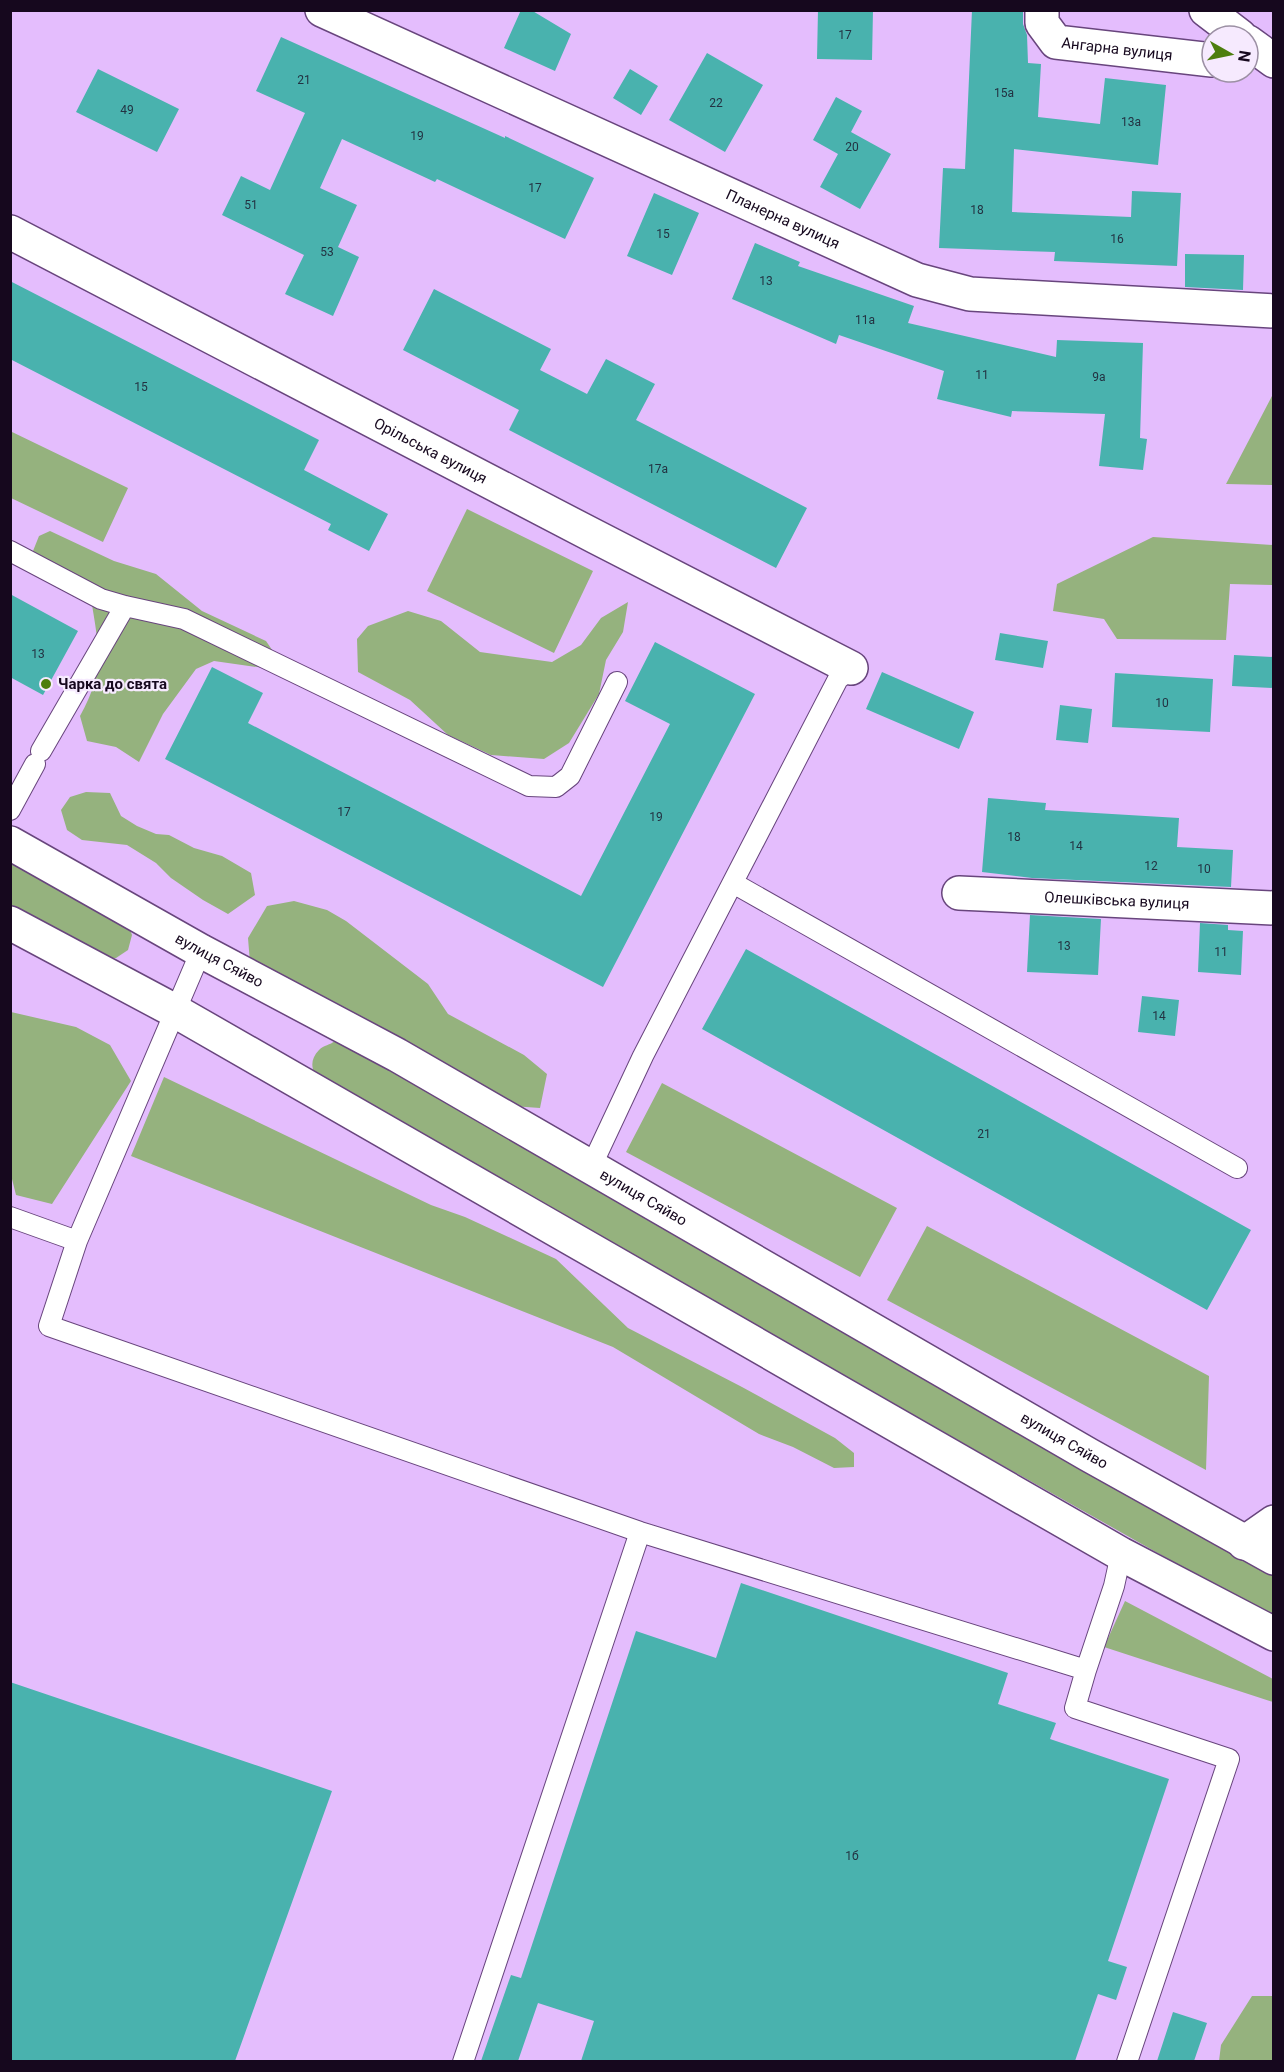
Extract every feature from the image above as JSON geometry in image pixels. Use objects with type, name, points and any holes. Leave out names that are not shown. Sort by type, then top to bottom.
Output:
[{"type":"main road","name":"Планерна вулиця","points":[[322,10],[917,280],[970,294],[1274,310]]},
{"type":"main road","name":"Ангарна вулиця","points":[[1042,10],[1042,23],[1056,42],[1200,59]]},
{"type":"main road","points":[[1206,10],[1224,24]]},
{"type":"main road","points":[[1260,51],[1274,61]]},
{"type":"main road","name":"Орільська вулиця","points":[[10,232],[851,668]]},
{"type":"main road","name":"вулиця Сяйво","points":[[10,843],[201,951],[397,1055],[1244,1543],[1274,1558]]},
{"type":"main road","name":"Олешківська вулиця","points":[[959,893],[1274,908]]},
{"type":"main road","points":[[10,923],[175,1011],[1121,1554],[1274,1634]]},
{"type":"main road","points":[[1244,1543],[1274,1522]]},
{"type":"lane","points":[[10,551],[101,599],[184,619],[529,786],[556,787],[570,776],[617,682]]},
{"type":"lane","points":[[10,810],[125,606]]},
{"type":"lane","points":[[591,1167],[644,1056],[838,680],[851,668]]},
{"type":"lane","points":[[733,883],[1237,1168]]},
{"type":"lane","points":[[201,951],[77,1240],[49,1326],[640,1532],[1086,1670]]},
{"type":"lane","points":[[10,1217],[77,1240]]},
{"type":"lane","points":[[464,2061],[640,1532]]},
{"type":"lane","points":[[1121,1554],[1114,1586],[1075,1708],[1229,1759],[1127,2061]]},
{"type":"green space","points":[[1273,394],[1273,485],[1226,484]]},
{"type":"green space","points":[[10,431],[128,488],[103,542],[11,498]]},
{"type":"green space","points":[[467,509],[593,571],[554,653],[427,591]]},
{"type":"green space","points":[[50,531],[114,561],[156,574],[202,611],[266,641],[279,660],[264,668],[214,661],[196,669],[163,714],[139,762],[116,747],[87,741],[80,716],[93,686],[98,659],[91,599],[27,566],[39,536]]},
{"type":"green space","points":[[1153,537],[1273,545],[1273,585],[1230,584],[1226,640],[1117,639],[1104,619],[1053,611],[1057,584]]},
{"type":"green space","points":[[628,602],[623,632],[606,660],[599,694],[569,743],[544,759],[491,755],[448,735],[410,700],[358,672],[357,639],[368,626],[408,611],[441,621],[480,652],[552,662],[581,645],[601,618]]},
{"type":"green space","points":[[86,792],[110,793],[121,816],[137,826],[156,834],[169,835],[194,848],[222,856],[251,873],[255,895],[228,914],[203,900],[171,878],[156,863],[127,845],[82,840],[67,830],[61,810],[70,797]]},
{"type":"green space","points":[[11,857],[129,927],[132,935],[128,950],[116,958],[107,958],[11,905]]},
{"type":"green space","points":[[294,901],[327,910],[346,921],[428,984],[448,1014],[524,1055],[547,1074],[540,1108],[512,1106],[406,1041],[379,1039],[250,963],[248,938],[267,906]]},
{"type":"green space","points":[[11,1012],[76,1027],[110,1045],[131,1081],[52,1204],[16,1195],[11,1175]]},
{"type":"green space","points":[[335,1041],[377,1050],[1273,1566],[1273,1616],[320,1080],[313,1070],[314,1058],[321,1048]]},
{"type":"green space","points":[[164,1077],[431,1205],[465,1217],[556,1259],[628,1328],[835,1438],[854,1453],[854,1467],[834,1468],[793,1447],[759,1434],[613,1347],[131,1156]]},
{"type":"green space","points":[[662,1083],[897,1208],[860,1277],[626,1152]]},
{"type":"green space","points":[[927,1226],[1209,1376],[1206,1470],[887,1300]]},
{"type":"green space","points":[[1125,1601],[1273,1679],[1273,1702],[1104,1647]]},
{"type":"green space","points":[[1252,1996],[1273,1996],[1273,2061],[1219,2061],[1221,2045]]},
{"type":"building","points":[[521,10],[531,10],[571,34],[555,71],[504,48]]},
{"type":"building","points":[[818,10],[873,10],[872,60],[817,59]]},
{"type":"building","points":[[972,10],[1023,10],[1028,63],[1041,64],[1038,117],[1100,124],[1105,78],[1166,85],[1158,165],[1014,149],[1012,212],[1131,217],[1132,191],[1181,193],[1177,266],[1054,261],[1055,252],[939,248],[943,168],[965,169]]},
{"type":"building","points":[[281,37],[594,178],[565,239],[437,179],[435,182],[342,139],[320,188],[357,205],[338,247],[359,257],[333,316],[285,294],[304,255],[222,215],[241,176],[270,190],[305,113],[256,91]]},
{"type":"building","points":[[707,53],[763,85],[725,152],[669,120]]},
{"type":"building","points":[[98,69],[179,109],[157,152],[76,112]]},
{"type":"building","points":[[630,69],[658,86],[641,115],[613,98]]},
{"type":"building","points":[[836,97],[862,111],[851,132],[891,154],[860,209],[820,187],[838,154],[813,140]]},
{"type":"building","points":[[654,193],[699,213],[672,275],[627,256]]},
{"type":"building","points":[[755,243],[800,262],[798,266],[914,306],[908,323],[1056,357],[1057,340],[1143,343],[1140,438],[1147,439],[1143,470],[1099,466],[1105,414],[1012,411],[1011,417],[937,399],[944,371],[839,335],[836,344],[732,299]]},
{"type":"building","points":[[1185,254],[1244,255],[1243,290],[1185,287]]},
{"type":"building","points":[[10,281],[319,440],[304,470],[388,514],[369,551],[328,530],[331,524],[10,359]]},
{"type":"building","points":[[434,289],[551,349],[540,370],[587,394],[606,359],[655,384],[636,420],[807,508],[776,568],[509,430],[519,410],[403,350]]},
{"type":"building","points":[[10,594],[78,631],[43,695],[10,677]]},
{"type":"building","points":[[1000,633],[1048,641],[1043,668],[995,660]]},
{"type":"building","points":[[655,642],[755,694],[603,987],[165,759],[212,667],[263,693],[248,723],[581,896],[670,724],[625,701]]},
{"type":"building","points":[[1234,655],[1274,657],[1274,688],[1232,686]]},
{"type":"building","points":[[882,672],[974,712],[959,749],[866,709]]},
{"type":"building","points":[[1115,673],[1213,679],[1210,732],[1112,727]]},
{"type":"building","points":[[1060,705],[1092,709],[1088,743],[1056,740]]},
{"type":"building","points":[[988,798],[1046,803],[1045,810],[1179,818],[1177,847],[1233,850],[1231,887],[1032,878],[982,872]]},
{"type":"building","points":[[1030,915],[1101,919],[1098,975],[1027,972]]},
{"type":"building","points":[[1200,923],[1228,925],[1228,930],[1243,931],[1241,975],[1198,972]]},
{"type":"building","points":[[746,949],[1251,1230],[1207,1310],[702,1029]]},
{"type":"building","points":[[1142,996],[1179,1000],[1175,1036],[1138,1032]]},
{"type":"building","points":[[741,1583],[1008,1673],[998,1704],[1056,1723],[1050,1739],[1169,1779],[1108,1961],[1127,1967],[1116,2000],[1098,1994],[1075,2061],[581,2061],[594,2021],[538,2003],[518,2061],[481,2061],[511,1975],[521,1978],[636,1631],[716,1658]]},
{"type":"building","points":[[10,1682],[332,1791],[235,2061],[10,2061]]},
{"type":"building","points":[[1173,2012],[1207,2023],[1194,2061],[1157,2061]]},
{"type":"place","name":"Чарка до свята","points":[[46,684]]}]
